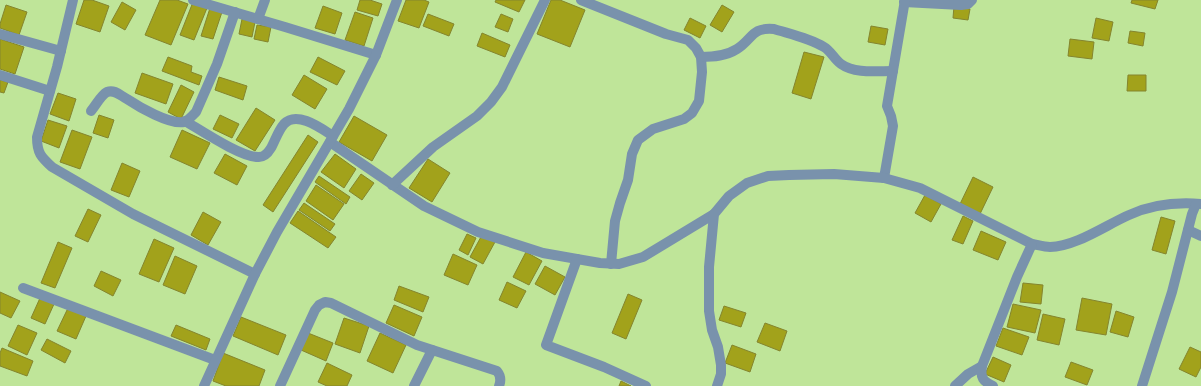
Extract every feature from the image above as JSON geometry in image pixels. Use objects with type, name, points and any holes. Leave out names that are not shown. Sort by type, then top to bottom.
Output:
[{"type":"street","points":[[73,0],[37,138],[37,147],[41,156],[52,167],[133,214],[255,274]]},
{"type":"street","points":[[193,0],[376,55]]},
{"type":"street","points":[[258,19],[265,0]]},
{"type":"street","points":[[204,386],[255,274],[277,232],[349,109],[376,55],[397,0]]},
{"type":"street","points":[[392,185],[433,147],[477,116],[491,102],[502,87],[545,0]]},
{"type":"street","points":[[581,0],[666,34],[688,40],[696,48],[701,57],[702,72],[699,101],[692,113],[684,119],[653,129],[638,140],[632,154],[628,180],[615,222],[611,264]]},
{"type":"street","points":[[884,178],[893,126],[887,106],[905,1],[961,6],[968,4],[972,0]]},
{"type":"street","points":[[185,122],[196,112],[217,64],[235,12]]},
{"type":"street","points":[[701,57],[727,54],[738,48],[759,30],[768,28],[824,47],[831,52],[841,64],[850,68],[859,71],[893,71]]},
{"type":"street","points":[[0,34],[60,51]]},
{"type":"street","points":[[0,75],[50,91]]},
{"type":"street","points":[[91,111],[106,93],[112,91],[167,119],[177,122],[185,122],[244,153],[261,157],[270,150],[284,124],[291,119],[304,120],[316,126],[392,185],[424,206],[478,232],[543,252],[611,264],[619,264],[643,257],[714,214],[729,196],[747,183],[768,176],[834,174],[884,178],[920,188],[1032,244],[1051,247],[1074,241],[1131,214],[1159,206],[1182,203],[1199,204]]},
{"type":"street","points":[[1142,386],[1172,292],[1192,214],[1199,204]]},
{"type":"street","points":[[714,214],[709,267],[708,303],[712,330],[718,347],[721,365],[721,374],[717,386]]},
{"type":"street","points":[[1188,230],[1201,236]]},
{"type":"street","points":[[993,386],[982,378],[980,374],[982,366],[1010,293],[1032,244]]},
{"type":"street","points":[[577,259],[546,345],[604,367],[646,386]]},
{"type":"street","points":[[24,288],[215,360]]},
{"type":"street","points":[[280,386],[315,310],[319,305],[325,302],[340,306],[418,345],[497,372],[500,374],[501,380],[499,386]]},
{"type":"street","points":[[414,386],[432,350]]},
{"type":"street","points":[[955,386],[968,374],[982,366]]},
{"type":"building","points":[[84,0],[92,0],[109,6],[100,32],[76,24]]},
{"type":"building","points":[[160,0],[177,0],[188,4],[171,45],[145,35]]},
{"type":"building","points":[[360,0],[370,0],[382,4],[378,16],[357,10]]},
{"type":"building","points":[[406,0],[424,0],[429,2],[419,28],[398,21]]},
{"type":"building","points":[[496,0],[525,0],[519,12],[495,2]]},
{"type":"building","points":[[551,0],[560,0],[585,10],[570,47],[537,34]]},
{"type":"building","points":[[1132,0],[1158,0],[1155,9],[1131,3]]},
{"type":"building","points":[[122,2],[136,10],[125,30],[111,22]]},
{"type":"building","points":[[193,2],[207,8],[194,40],[180,35]]},
{"type":"building","points":[[6,5],[27,12],[19,35],[0,28]]},
{"type":"building","points":[[722,5],[734,12],[722,32],[710,25]]},
{"type":"building","points":[[323,6],[342,13],[335,34],[315,28]]},
{"type":"building","points":[[954,6],[970,9],[968,20],[953,18]]},
{"type":"building","points":[[210,8],[222,12],[213,39],[201,36]]},
{"type":"building","points":[[355,12],[373,18],[364,46],[345,40]]},
{"type":"building","points":[[428,14],[454,24],[449,36],[423,26]]},
{"type":"building","points":[[501,14],[513,19],[508,32],[495,27]]},
{"type":"building","points":[[690,18],[706,26],[700,38],[684,30]]},
{"type":"building","points":[[1096,18],[1113,22],[1109,41],[1092,38]]},
{"type":"building","points":[[242,19],[255,22],[252,37],[239,34]]},
{"type":"building","points":[[257,25],[271,27],[268,42],[254,39]]},
{"type":"building","points":[[871,26],[888,29],[885,45],[868,42]]},
{"type":"building","points":[[1130,31],[1145,33],[1143,46],[1128,43]]},
{"type":"building","points":[[482,33],[510,45],[505,57],[477,46]]},
{"type":"building","points":[[0,39],[24,47],[15,74],[0,69]]},
{"type":"building","points":[[1070,39],[1094,42],[1092,59],[1068,56]]},
{"type":"building","points":[[804,52],[824,57],[811,99],[792,93]]},
{"type":"building","points":[[168,57],[192,66],[191,72],[202,76],[199,85],[162,71]]},
{"type":"building","points":[[318,57],[345,71],[337,85],[310,72]]},
{"type":"building","points":[[142,73],[173,84],[166,104],[135,93]]},
{"type":"building","points":[[304,75],[327,89],[315,109],[292,95]]},
{"type":"building","points":[[1128,75],[1146,75],[1146,91],[1127,91]]},
{"type":"building","points":[[219,77],[247,86],[243,100],[215,90]]},
{"type":"building","points":[[0,80],[8,82],[4,93],[0,92]]},
{"type":"building","points":[[181,85],[194,92],[181,119],[168,112]]},
{"type":"building","points":[[58,93],[76,99],[69,121],[50,114]]},
{"type":"building","points":[[256,108],[275,120],[255,151],[236,140]]},
{"type":"building","points":[[99,115],[114,120],[108,138],[93,133]]},
{"type":"building","points":[[220,115],[239,124],[232,138],[213,129]]},
{"type":"building","points":[[354,116],[387,135],[372,161],[339,142]]},
{"type":"building","points":[[48,120],[67,126],[59,148],[41,141]]},
{"type":"building","points":[[72,130],[92,137],[80,169],[60,162]]},
{"type":"building","points":[[182,130],[210,143],[197,169],[170,157]]},
{"type":"building","points":[[308,135],[318,142],[273,212],[263,205]]},
{"type":"building","points":[[225,154],[247,166],[237,185],[214,173]]},
{"type":"building","points":[[335,154],[356,169],[344,188],[321,172]]},
{"type":"building","points":[[428,159],[450,173],[432,202],[409,188]]},
{"type":"building","points":[[122,163],[140,171],[129,197],[111,190]]},
{"type":"building","points":[[361,174],[374,183],[362,200],[349,191]]},
{"type":"building","points":[[319,176],[350,197],[346,204],[315,182]]},
{"type":"building","points":[[973,177],[993,187],[980,214],[960,204]]},
{"type":"building","points":[[316,185],[344,204],[333,220],[306,201]]},
{"type":"building","points":[[925,195],[941,204],[931,222],[915,213]]},
{"type":"building","points":[[304,203],[335,224],[330,231],[299,210]]},
{"type":"building","points":[[88,209],[101,215],[88,242],[75,236]]},
{"type":"building","points":[[298,211],[336,237],[328,248],[290,223]]},
{"type":"building","points":[[203,212],[221,222],[208,245],[191,235]]},
{"type":"building","points":[[963,216],[973,221],[963,244],[952,240]]},
{"type":"building","points":[[1161,217],[1175,221],[1166,254],[1152,250]]},
{"type":"building","points":[[981,231],[1006,242],[998,260],[973,250]]},
{"type":"building","points":[[467,234],[476,238],[468,255],[459,250]]},
{"type":"building","points":[[482,235],[495,242],[483,264],[470,257]]},
{"type":"building","points":[[154,239],[174,248],[159,282],[139,274]]},
{"type":"building","points":[[58,242],[72,248],[55,288],[41,283]]},
{"type":"building","points":[[526,252],[542,261],[529,285],[513,277]]},
{"type":"building","points":[[453,254],[477,265],[468,285],[444,275]]},
{"type":"building","points":[[175,256],[197,266],[185,294],[163,285]]},
{"type":"building","points":[[545,266],[565,277],[555,295],[535,284]]},
{"type":"building","points":[[101,271],[121,280],[113,296],[94,286]]},
{"type":"building","points":[[507,282],[526,291],[517,308],[499,300]]},
{"type":"building","points":[[1023,283],[1043,285],[1041,304],[1020,302]]},
{"type":"building","points":[[399,286],[429,297],[423,312],[394,300]]},
{"type":"building","points":[[0,292],[20,301],[11,318],[0,313]]},
{"type":"building","points":[[628,294],[642,300],[626,339],[612,333]]},
{"type":"building","points":[[40,298],[54,304],[45,324],[31,318]]},
{"type":"building","points":[[1082,298],[1112,304],[1106,335],[1076,330]]},
{"type":"building","points":[[1013,304],[1041,310],[1035,333],[1007,327]]},
{"type":"building","points":[[394,305],[422,317],[414,336],[386,323]]},
{"type":"building","points":[[724,306],[746,313],[741,327],[719,320]]},
{"type":"building","points":[[68,308],[86,316],[76,339],[57,331]]},
{"type":"building","points":[[1116,311],[1134,317],[1128,337],[1110,332]]},
{"type":"building","points":[[1043,314],[1065,319],[1059,345],[1037,340]]},
{"type":"building","points":[[241,317],[286,335],[278,355],[233,336]]},
{"type":"building","points":[[344,318],[369,326],[360,353],[335,344]]},
{"type":"building","points":[[765,323],[787,331],[780,351],[757,342]]},
{"type":"building","points":[[18,325],[37,333],[27,355],[8,346]]},
{"type":"building","points":[[176,325],[210,339],[206,350],[171,336]]},
{"type":"building","points":[[1003,328],[1029,337],[1022,355],[996,346]]},
{"type":"building","points":[[308,333],[333,343],[326,361],[301,350]]},
{"type":"building","points":[[380,333],[406,345],[393,373],[367,361]]},
{"type":"building","points":[[47,339],[71,351],[65,363],[41,350]]},
{"type":"building","points":[[732,345],[756,354],[750,372],[725,363]]},
{"type":"building","points":[[1190,347],[1201,352],[1201,367],[1196,377],[1179,369]]},
{"type":"building","points":[[2,348],[33,361],[27,376],[0,366],[0,353]]},
{"type":"building","points":[[223,353],[265,370],[259,386],[226,386],[213,381]]},
{"type":"building","points":[[993,357],[1011,365],[1004,382],[985,374]]},
{"type":"building","points":[[1071,362],[1093,370],[1087,385],[1065,377]]},
{"type":"building","points":[[327,363],[352,375],[347,386],[327,386],[318,382]]},
{"type":"building","points":[[621,381],[631,386],[619,386]]}]
